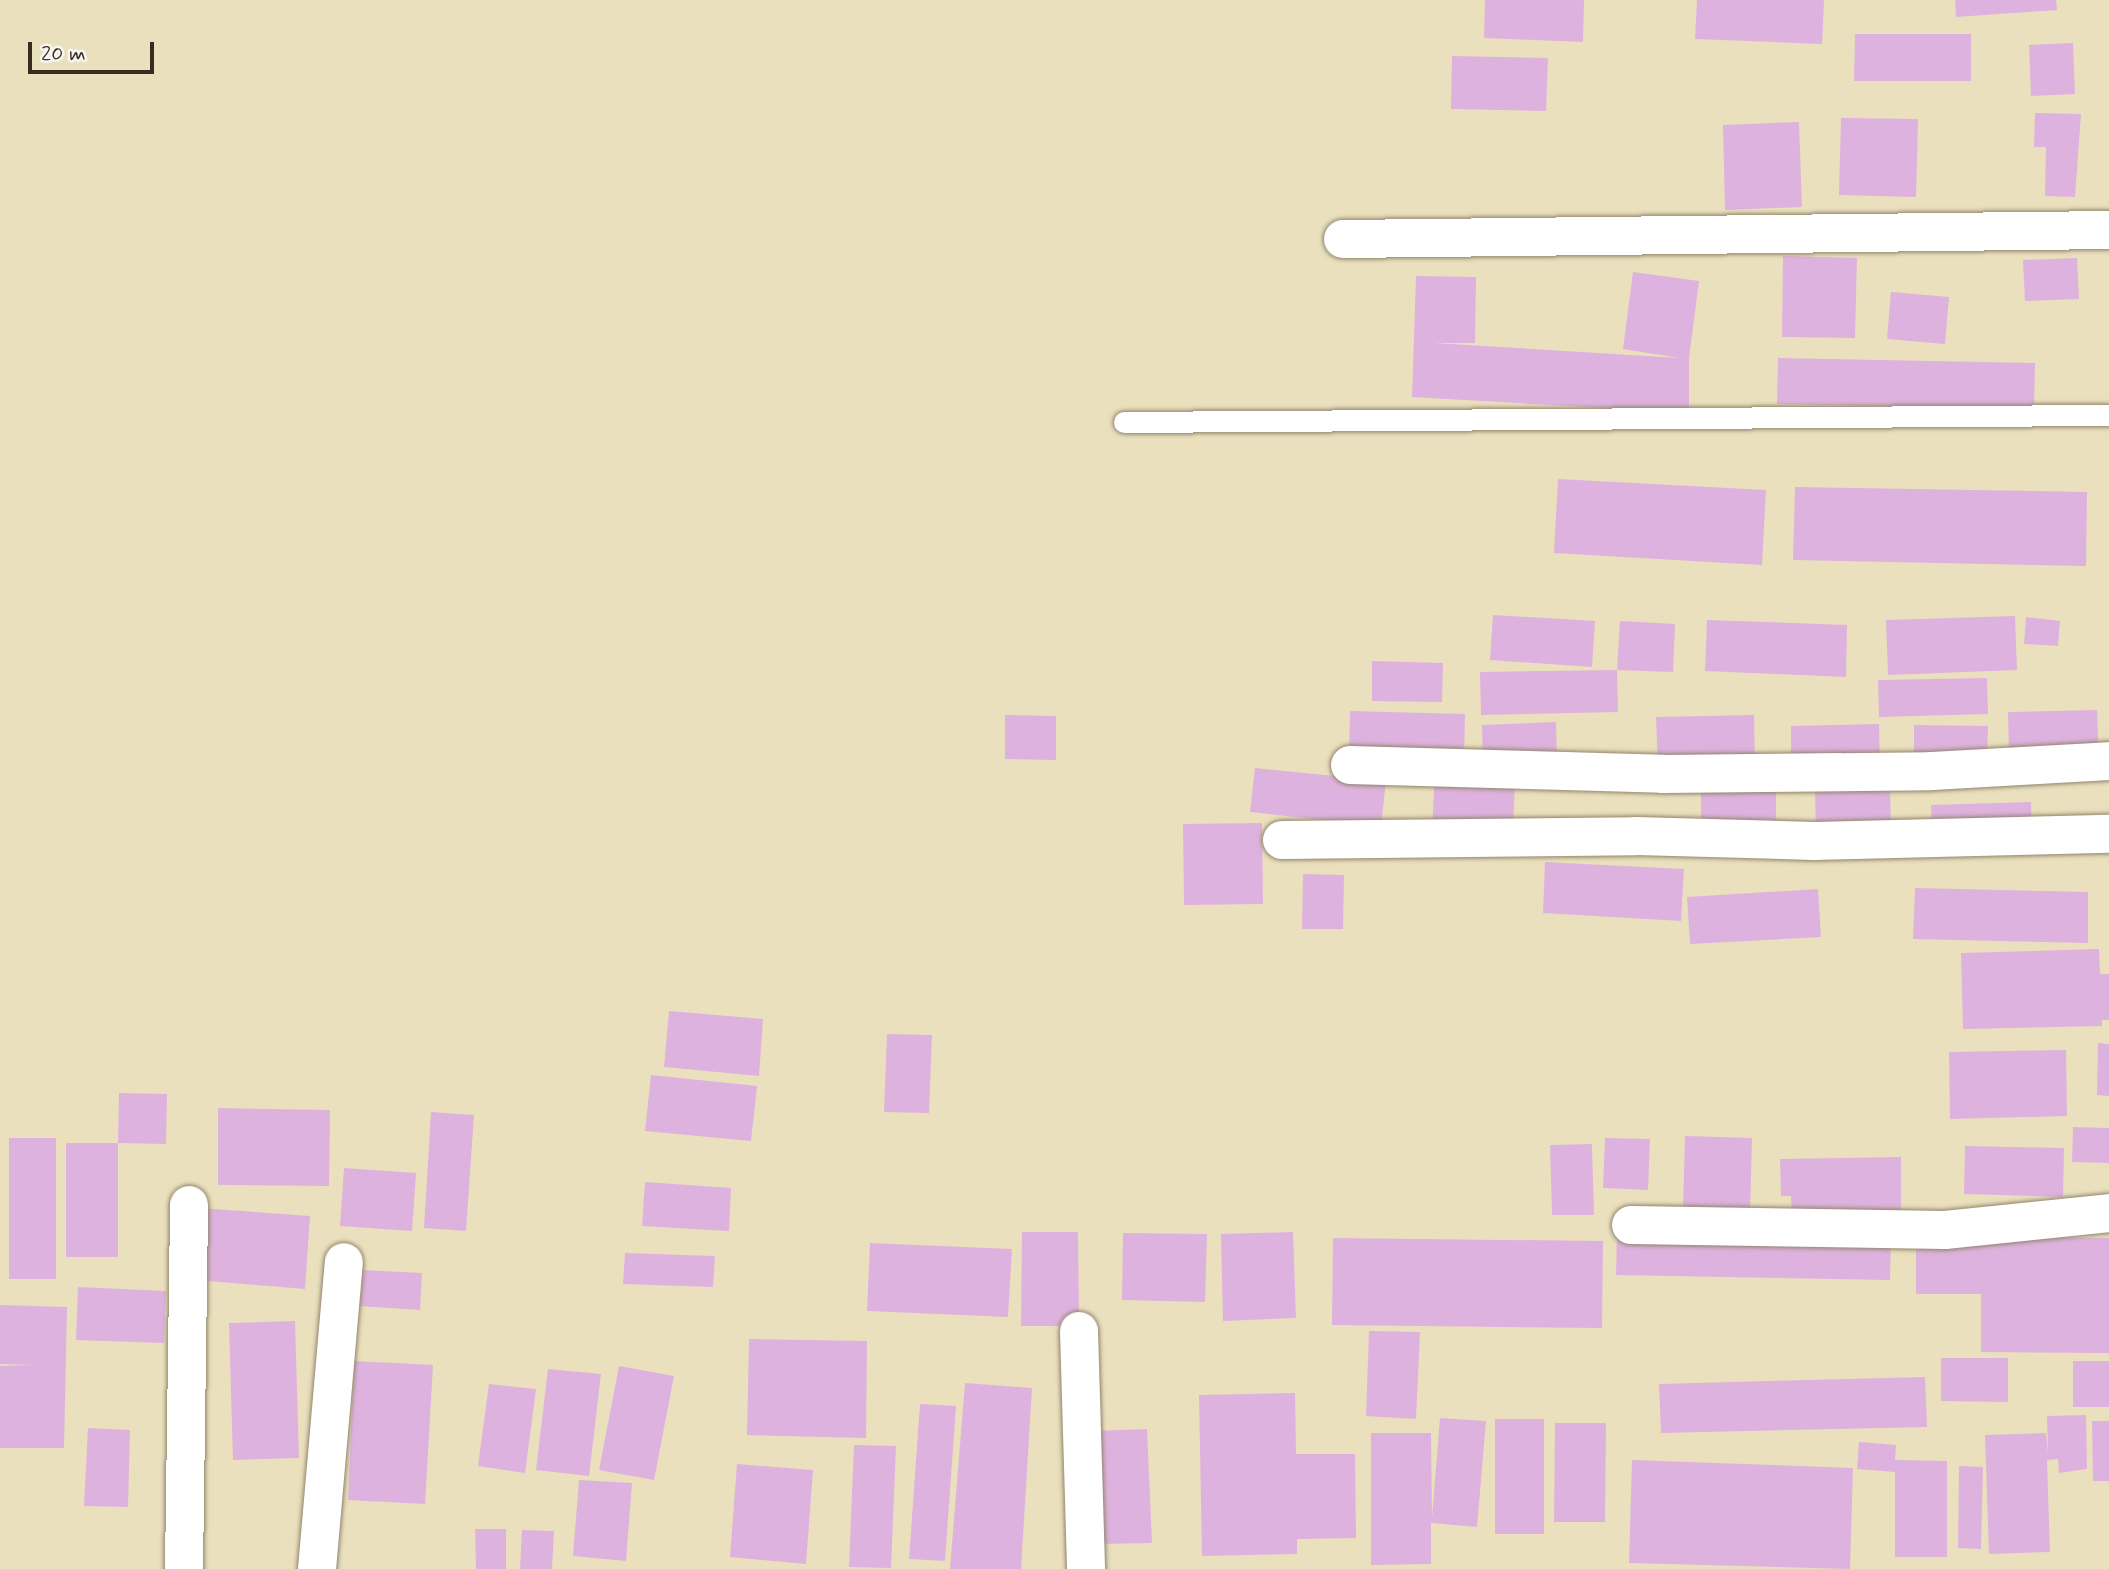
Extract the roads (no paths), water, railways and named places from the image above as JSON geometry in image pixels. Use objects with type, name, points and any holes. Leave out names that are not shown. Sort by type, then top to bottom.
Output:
[{"type":"street","points":[[1343,239],[2109,230]]},
{"type":"street","points":[[1350,765],[1676,774],[1932,771],[2109,761]]},
{"type":"street","points":[[1282,840],[1636,836],[1814,841],[2109,834]]},
{"type":"street","points":[[184,1569],[190,1205]]},
{"type":"street","points":[[1631,1225],[1945,1230],[2109,1213]]},
{"type":"street","points":[[317,1569],[344,1262]]},
{"type":"street","points":[[1079,1331],[1086,1569]]},
{"type":"lane","points":[[1124,422],[2109,415]]}]
